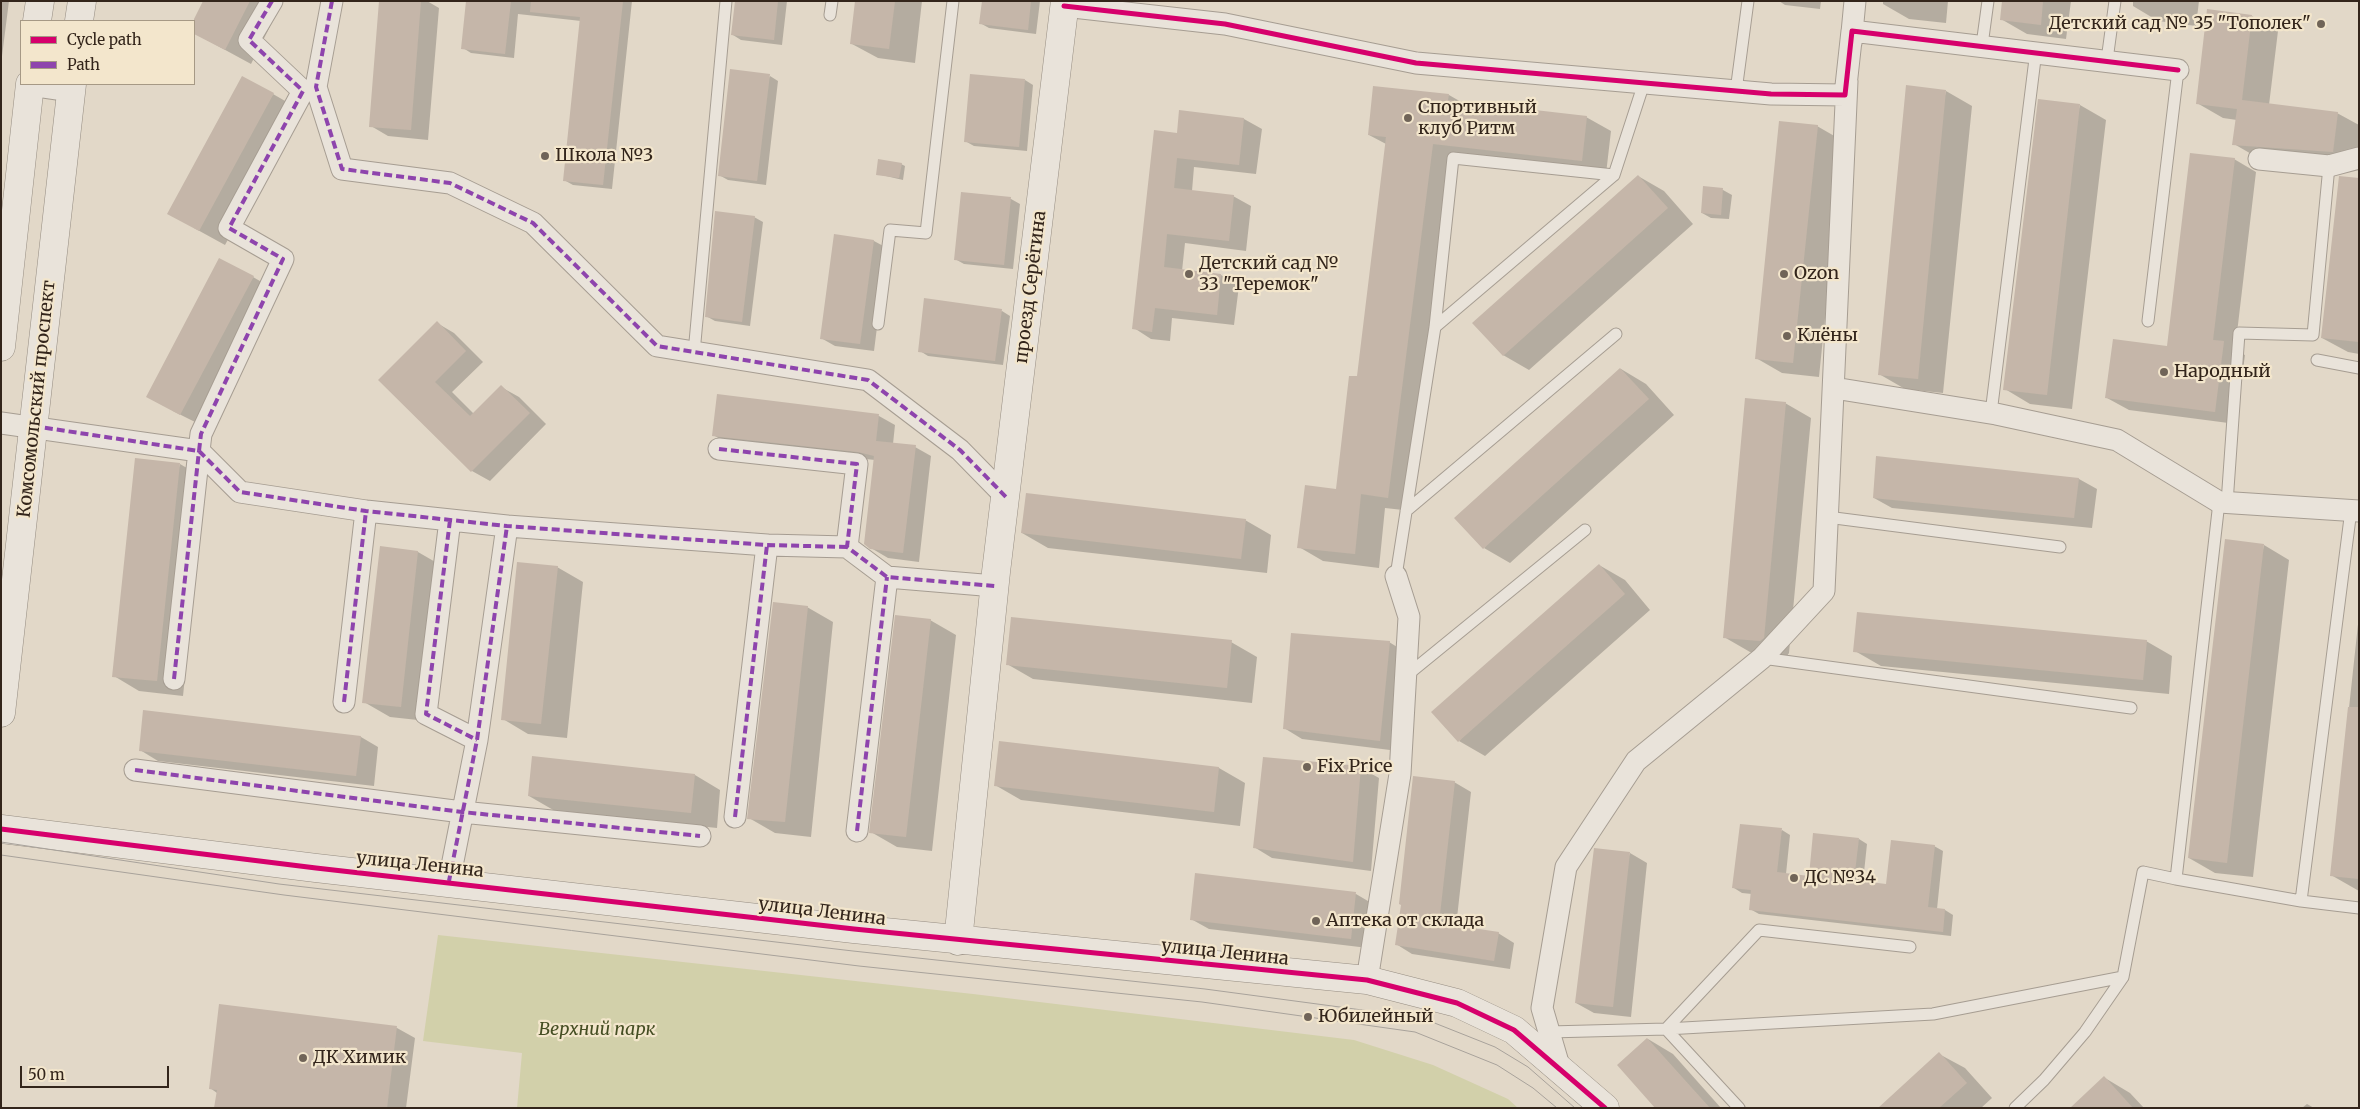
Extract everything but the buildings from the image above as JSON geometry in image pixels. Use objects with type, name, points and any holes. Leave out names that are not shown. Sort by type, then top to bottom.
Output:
[{"type":"street","points":[[37,20],[40,1]]},
{"type":"street","points":[[79,20],[82,1]]},
{"type":"street","points":[[174,679],[201,434],[283,259],[228,228],[303,91],[248,40],[272,1]]},
{"type":"street","points":[[332,1],[316,87],[342,169],[450,183],[533,223],[657,346],[868,380],[960,450],[1006,498]]},
{"type":"street","points":[[1559,1066],[1542,1008],[1566,867],[1636,761],[1762,658],[1824,591],[1845,95],[1856,1]]},
{"type":"street","points":[[1064,4],[1225,24],[1416,63],[1736,91],[1845,95]]},
{"type":"street","name":"проезд Серёгина","points":[[958,941],[995,579],[1064,4]]},
{"type":"street","points":[[1852,31],[2178,70]]},
{"type":"street","points":[[1,347],[30,85]]},
{"type":"street","points":[[44,85],[72,87]]},
{"type":"street","name":"Комсомольский проспект","points":[[1,714],[72,87]]},
{"type":"street","points":[[2330,166],[2359,158]]},
{"type":"street","points":[[1834,388],[1991,413],[2117,440],[2223,502],[2355,511]]},
{"type":"street","points":[[1,423],[33,426],[199,451],[240,492],[366,512],[507,526],[767,545],[847,547],[887,577],[995,579]]},
{"type":"street","points":[[719,450],[857,464],[847,547]]},
{"type":"street","points":[[344,702],[366,512]]},
{"type":"street","points":[[450,520],[426,714],[477,740]]},
{"type":"street","points":[[449,882],[477,740],[507,526]]},
{"type":"street","points":[[735,817],[767,545]]},
{"type":"street","points":[[1367,980],[1400,774],[1409,617],[1396,576]]},
{"type":"street","points":[[857,831],[887,577]]},
{"type":"street","points":[[135,770],[462,812],[700,836]]},
{"type":"street","name":"улица Ленина","points":[[1,829],[958,941],[1367,980],[1457,1003],[1514,1030],[1559,1066],[1605,1108]]},
{"type":"lane","points":[[694,353],[726,1]]},
{"type":"lane","points":[[830,15],[832,1]]},
{"type":"lane","points":[[878,324],[890,230],[926,233],[953,1]]},
{"type":"lane","points":[[1736,91],[1748,1]]},
{"type":"lane","points":[[1982,45],[1988,1]]},
{"type":"lane","points":[[2107,60],[2115,1]]},
{"type":"lane","points":[[1852,31],[2036,51],[2178,70],[2148,321]]},
{"type":"lane","points":[[1991,413],[2036,51]]},
{"type":"lane","points":[[1435,327],[1614,175],[1644,83]]},
{"type":"lane","points":[[1396,576],[1435,327],[1453,158],[1614,175]]},
{"type":"lane","points":[[2176,879],[2223,502],[2239,333],[2313,335],[2330,166],[2259,158]]},
{"type":"lane","points":[[1406,511],[1616,334]]},
{"type":"lane","points":[[2317,360],[2359,368]]},
{"type":"lane","points":[[2302,901],[2355,511]]},
{"type":"lane","points":[[1828,517],[2060,547]]},
{"type":"lane","points":[[1406,676],[1585,530]]},
{"type":"lane","points":[[1762,658],[2131,708]]},
{"type":"lane","points":[[2015,1108],[2044,1080],[2085,1032],[2123,977],[2143,872],[2302,901],[2359,908]]},
{"type":"lane","points":[[1666,1028],[1759,930],[1910,947]]},
{"type":"lane","points":[[1549,1032],[1933,1014],[2123,977]]},
{"type":"lane","points":[[1666,1028],[1739,1108]]},
{"type":"green space","name":"Верхний парк","points":[[438,935],[973,994],[1354,1040],[1433,1065],[1508,1099],[1518,1108],[517,1108],[522,1053],[423,1041]]},
{"type":"tram line","points":[[1,842],[279,884],[853,951],[1205,989],[1422,1018],[1495,1047],[1528,1067],[1575,1108]]},
{"type":"tram line","points":[[1,855],[284,895],[859,966],[1202,1002],[1415,1032],[1497,1065],[1533,1088],[1557,1108]]},
{"type":"marked path","points":[[33,426],[199,451],[201,434],[283,259],[229,228],[303,91],[249,40],[272,1]]},
{"type":"marked path","points":[[332,1],[316,87],[342,169],[450,183],[533,223],[657,346],[868,380],[960,450],[1006,497]]},
{"type":"marked path","points":[[719,449],[857,464],[847,547],[887,577],[995,586]]},
{"type":"marked path","points":[[199,451],[240,492],[366,511],[507,526],[767,545],[847,547]]},
{"type":"marked path","points":[[174,679],[199,451]]},
{"type":"marked path","points":[[344,702],[366,511]]},
{"type":"marked path","points":[[450,520],[426,714],[477,740]]},
{"type":"marked path","points":[[449,881],[477,740],[507,526]]},
{"type":"marked path","points":[[735,817],[767,545]]},
{"type":"marked path","points":[[857,831],[887,577]]},
{"type":"marked path","points":[[135,770],[462,812],[700,836]]},
{"type":"cycle path","points":[[1064,6],[1225,24],[1416,63],[1771,94],[1845,95],[1852,31],[2178,70]]},
{"type":"cycle path","points":[[1,829],[316,868],[854,929],[1367,980],[1457,1003],[1514,1030],[1605,1108]]},
{"type":"place","name":"Детский сад № 35 \"Тополек\"","points":[[2321,24]]},
{"type":"place","name":"Спортивный клуб Ритм","points":[[1408,118]]},
{"type":"place","name":"Школа №3","points":[[545,156]]},
{"type":"place","name":"Детский сад № 33 \"Теремок\"","points":[[1189,274]]},
{"type":"place","name":"Ozon","points":[[1784,274]]},
{"type":"place","name":"Клёны","points":[[1787,336]]},
{"type":"place","name":"Народный","points":[[2164,372]]},
{"type":"place","name":"Fix Price","points":[[1307,767]]},
{"type":"place","name":"ДС №34","points":[[1794,878]]},
{"type":"place","name":"Аптека от склада","points":[[1316,921]]},
{"type":"place","name":"Юбилейный","points":[[1308,1017]]},
{"type":"place","name":"ДК Химик","points":[[303,1058]]}]
